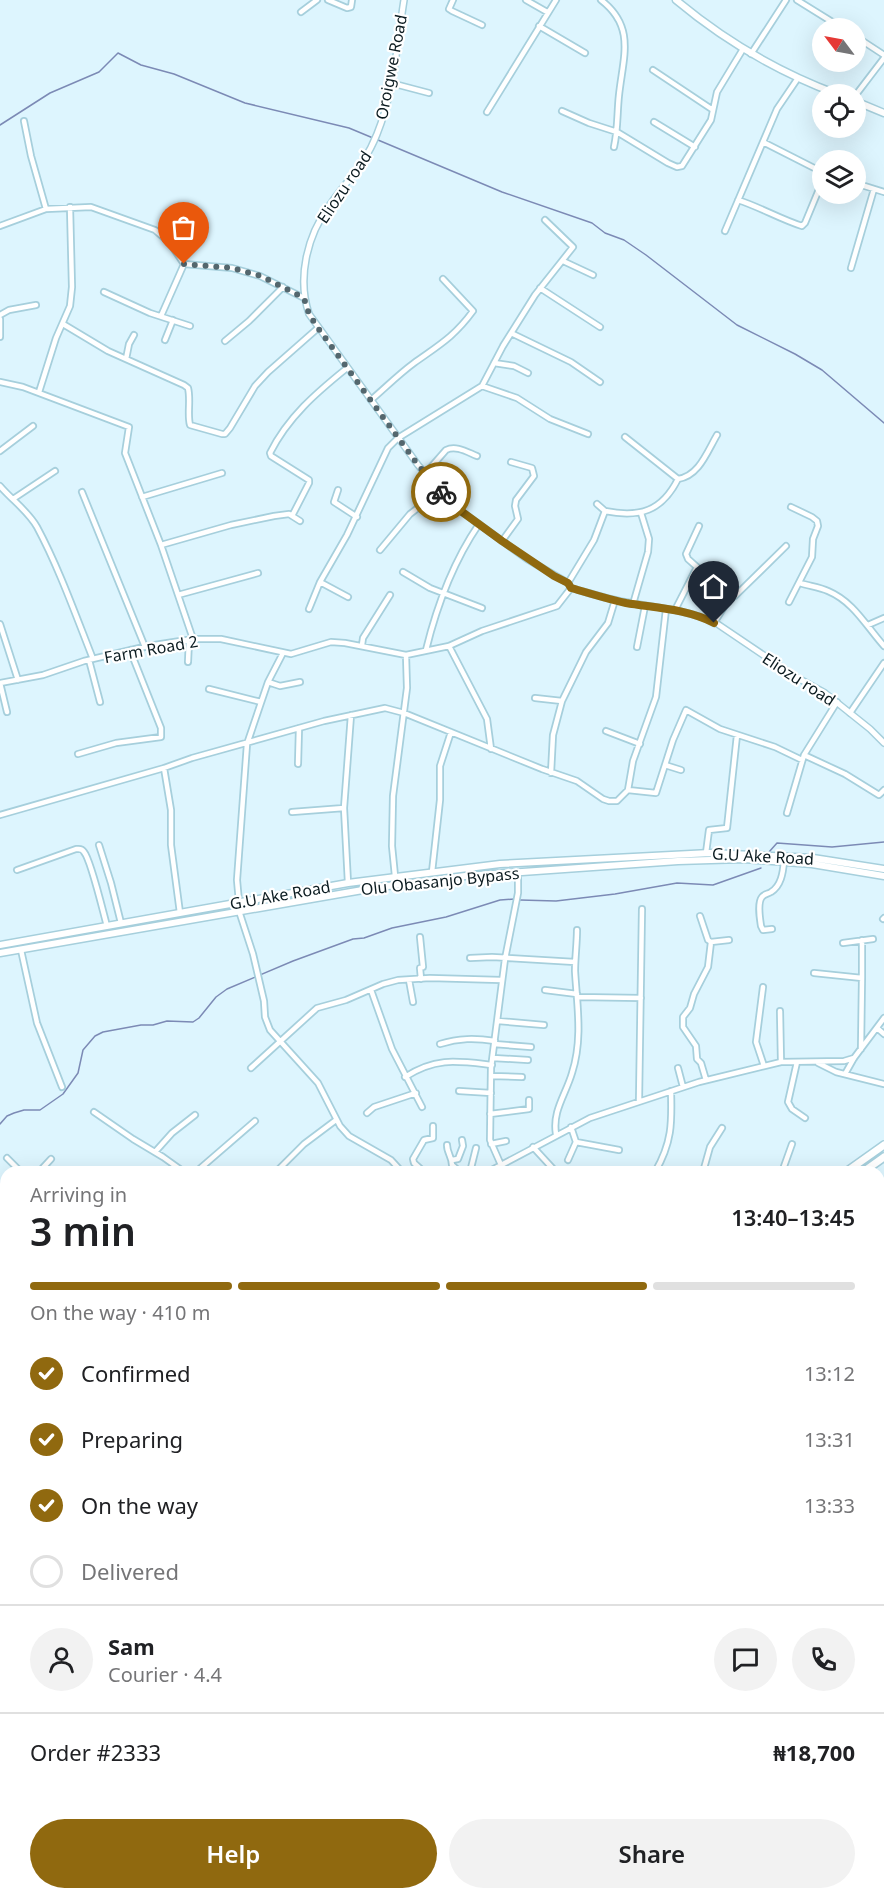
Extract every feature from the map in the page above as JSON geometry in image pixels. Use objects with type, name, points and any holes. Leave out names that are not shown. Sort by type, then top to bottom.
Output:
[{"type":"main road","points":[[676,0],[702,21],[751,54],[813,84]]},
{"type":"main road","points":[[866,106],[884,113]]},
{"type":"main road","name":"G.U Ake Road","points":[[0,945],[348,883],[500,864],[706,853],[808,857],[884,870]]},
{"type":"main road","name":"Olu Obasanjo Bypass","points":[[0,953],[396,884],[518,872],[744,859],[829,866],[884,876]]},
{"type":"main road","points":[[854,1166],[884,1145]]},
{"type":"main road","points":[[871,1166],[884,1157]]},
{"type":"street","points":[[302,0],[309,6]]},
{"type":"street","points":[[301,12],[317,0]]},
{"type":"street","points":[[328,0],[347,8],[351,7],[352,0]]},
{"type":"street","name":"Oroigwe Road","points":[[373,143],[384,116],[404,0]]},
{"type":"street","points":[[453,0],[449,9],[482,25]]},
{"type":"street","points":[[526,0],[547,12]]},
{"type":"street","points":[[487,112],[556,0]]},
{"type":"street","points":[[601,0],[609,2],[625,35],[625,54],[618,98],[618,132],[614,147]]},
{"type":"street","points":[[751,54],[786,0]]},
{"type":"street","points":[[797,0],[826,18]]},
{"type":"street","points":[[539,26],[585,53]]},
{"type":"street","points":[[864,84],[884,56],[866,44]]},
{"type":"street","points":[[562,111],[618,132],[668,163],[677,166],[686,162],[711,120],[717,92],[743,49]]},
{"type":"street","points":[[653,70],[713,110]]},
{"type":"street","points":[[725,231],[777,109],[798,78]]},
{"type":"street","points":[[391,83],[429,93]]},
{"type":"street","points":[[24,121],[46,208]]},
{"type":"street","points":[[654,122],[695,147]]},
{"type":"street","points":[[763,142],[812,167]]},
{"type":"street","name":"Eliozu road","points":[[373,143],[364,161],[328,206],[314,232],[305,268],[304,298],[309,314],[318,328],[425,474],[454,506],[554,576],[570,585],[615,600],[675,610],[702,617],[714,623],[837,702],[884,743]]},
{"type":"street","points":[[866,186],[884,192]]},
{"type":"street","points":[[851,267],[874,189]]},
{"type":"street","points":[[738,200],[802,226],[806,223],[813,204]]},
{"type":"street","points":[[39,392],[70,306],[72,286],[70,207]]},
{"type":"street","points":[[0,226],[46,208],[91,207],[155,230],[170,243],[184,264]]},
{"type":"street","points":[[309,609],[320,582],[357,517],[388,448],[398,438],[482,386],[511,333],[540,288],[573,247],[544,220]]},
{"type":"street","points":[[563,261],[593,275]]},
{"type":"street","points":[[184,264],[232,268],[261,276],[304,298]]},
{"type":"street","points":[[161,316],[184,264]]},
{"type":"street","points":[[371,400],[413,363],[430,354],[451,336],[473,311],[443,279]]},
{"type":"street","points":[[225,341],[283,287]]},
{"type":"street","points":[[540,288],[600,327]]},
{"type":"street","points":[[104,292],[190,326]]},
{"type":"street","points":[[0,337],[0,317],[9,310],[36,305]]},
{"type":"street","points":[[165,340],[173,320]]},
{"type":"street","points":[[63,324],[126,359],[188,388],[190,425],[222,434],[230,428],[255,386],[318,328]]},
{"type":"street","points":[[511,333],[571,362],[600,382]]},
{"type":"street","points":[[126,359],[129,344],[134,335]]},
{"type":"street","points":[[494,363],[514,366],[528,373]]},
{"type":"street","points":[[292,516],[309,480],[271,456],[270,453],[291,419],[347,368]]},
{"type":"street","points":[[0,382],[39,392],[129,427],[125,453],[178,595],[191,639],[188,662]]},
{"type":"street","points":[[482,386],[517,398],[550,419],[588,434]]},
{"type":"street","points":[[0,451],[33,426]]},
{"type":"street","points":[[626,437],[678,479],[687,478],[694,473],[717,435]]},
{"type":"street","points":[[425,474],[450,448],[457,448],[477,456]]},
{"type":"street","points":[[502,541],[518,519],[516,500],[534,476],[532,468],[511,462]]},
{"type":"street","points":[[13,499],[55,471]]},
{"type":"street","points":[[142,497],[222,473]]},
{"type":"street","points":[[597,504],[605,511],[641,513],[667,499],[678,479]]},
{"type":"street","points":[[0,486],[36,527],[70,601],[91,660],[99,702]]},
{"type":"street","points":[[339,490],[334,502],[357,517]]},
{"type":"street","points":[[380,550],[410,514],[440,491]]},
{"type":"street","points":[[82,492],[145,647]]},
{"type":"street","points":[[789,602],[812,557],[813,538],[818,525],[812,517],[791,507]]},
{"type":"street","name":"Farm Road 2","points":[[0,683],[43,675],[129,650],[191,639],[237,641],[291,654],[331,642],[362,645],[406,655],[449,646],[482,631],[557,606],[594,540],[605,511]]},
{"type":"street","points":[[633,604],[648,552],[649,540],[641,513]]},
{"type":"street","points":[[161,545],[231,525],[274,516],[289,514],[300,520]]},
{"type":"street","points":[[426,650],[457,558],[478,524]]},
{"type":"street","points":[[675,610],[697,567],[686,554],[699,526]]},
{"type":"street","points":[[714,623],[729,599],[735,596],[786,546]]},
{"type":"street","points":[[403,572],[444,593],[482,608]]},
{"type":"street","points":[[178,595],[258,573]]},
{"type":"street","points":[[320,582],[348,597]]},
{"type":"street","points":[[800,583],[827,590],[841,598],[857,611],[884,646]]},
{"type":"street","points":[[362,645],[363,638],[390,595]]},
{"type":"street","points":[[552,773],[553,735],[562,701],[586,652],[608,623],[615,600]]},
{"type":"street","points":[[637,647],[645,606]]},
{"type":"street","points":[[0,815],[299,728],[385,708],[404,713],[577,781],[609,801],[617,801],[628,790],[633,761],[656,697],[666,609]]},
{"type":"street","points":[[868,625],[884,618]]},
{"type":"street","points":[[0,624],[18,680]]},
{"type":"street","points":[[449,646],[487,719],[491,748]]},
{"type":"street","points":[[78,754],[116,743],[161,737],[161,728],[129,650]]},
{"type":"street","points":[[239,902],[237,880],[247,744],[268,682],[283,653]]},
{"type":"street","points":[[395,876],[392,846],[393,796],[407,688],[406,655]]},
{"type":"street","points":[[850,712],[884,663]]},
{"type":"street","points":[[268,682],[280,686],[300,682]]},
{"type":"street","points":[[0,683],[7,712]]},
{"type":"street","points":[[209,689],[261,702]]},
{"type":"street","points":[[536,698],[562,701]]},
{"type":"street","points":[[788,813],[803,758],[837,702]]},
{"type":"street","points":[[628,790],[656,793],[673,740],[686,710],[720,729],[776,747],[845,774],[873,793],[879,795],[884,790]]},
{"type":"street","points":[[348,883],[344,808],[351,715]]},
{"type":"street","points":[[298,764],[299,728]]},
{"type":"street","points":[[606,731],[640,744]]},
{"type":"street","points":[[432,872],[440,800],[440,766],[451,732]]},
{"type":"street","points":[[706,853],[709,830],[728,828],[737,735]]},
{"type":"street","points":[[665,765],[681,770]]},
{"type":"street","points":[[164,768],[171,810],[172,865],[180,913]]},
{"type":"street","points":[[292,812],[344,808]]},
{"type":"street","points":[[99,845],[121,923]]},
{"type":"street","points":[[17,870],[81,849],[91,870],[106,926]]},
{"type":"street","points":[[772,929],[763,930],[761,926],[760,900],[772,892],[777,885],[783,875],[784,861]]},
{"type":"street","points":[[498,1166],[491,1144],[491,1076],[504,959],[518,893],[518,872]]},
{"type":"street","points":[[639,1101],[642,909]]},
{"type":"street","points":[[238,911],[257,972],[264,1001],[265,1017],[270,1030],[318,1083],[336,1120],[350,1136],[391,1160],[396,1166]]},
{"type":"street","points":[[700,916],[708,940],[711,942],[708,967],[696,987],[690,1008],[682,1022],[696,1046],[697,1059],[701,1063],[706,1080]]},
{"type":"street","points":[[556,1134],[554,1123],[557,1109],[577,1054],[579,1032],[577,930]]},
{"type":"street","points":[[420,938],[422,979]]},
{"type":"street","points":[[843,943],[873,939]]},
{"type":"street","points":[[711,942],[729,940]]},
{"type":"street","points":[[861,1049],[862,940]]},
{"type":"street","points":[[21,950],[37,1023],[62,1087]]},
{"type":"street","points":[[470,958],[492,957],[576,962]]},
{"type":"street","points":[[814,973],[862,978]]},
{"type":"street","points":[[251,1068],[318,1008],[346,1000],[383,984],[422,979],[501,980]]},
{"type":"street","points":[[409,980],[413,1002]]},
{"type":"street","points":[[763,987],[756,1042],[764,1066]]},
{"type":"street","points":[[371,990],[387,1036],[405,1077],[422,1107]]},
{"type":"street","points":[[545,990],[577,995],[641,998]]},
{"type":"street","points":[[780,1011],[781,1062]]},
{"type":"street","points":[[845,1074],[884,1018]]},
{"type":"street","points":[[498,1021],[544,1025]]},
{"type":"street","points":[[877,1028],[884,1034]]},
{"type":"street","points":[[440,1044],[466,1038],[531,1047]]},
{"type":"street","points":[[493,1058],[528,1060]]},
{"type":"street","points":[[502,1166],[571,1127],[671,1090],[781,1062],[844,1061],[854,1058]]},
{"type":"street","points":[[405,1077],[419,1068],[445,1061],[492,1065]]},
{"type":"street","points":[[797,1062],[788,1102],[792,1109],[805,1118]]},
{"type":"street","points":[[815,1062],[845,1074],[884,1084]]},
{"type":"street","points":[[678,1068],[683,1087]]},
{"type":"street","points":[[491,1076],[522,1077]]},
{"type":"street","points":[[658,1166],[669,1143],[672,1123],[671,1090]]},
{"type":"street","points":[[459,1091],[491,1093]]},
{"type":"street","points":[[367,1113],[374,1107],[416,1093]]},
{"type":"street","points":[[490,1114],[529,1112],[529,1100]]},
{"type":"street","points":[[94,1112],[175,1166]]},
{"type":"street","points":[[155,1152],[172,1133],[195,1115]]},
{"type":"street","points":[[282,1166],[304,1144],[336,1120]]},
{"type":"street","points":[[203,1166],[255,1121]]},
{"type":"street","points":[[417,1166],[413,1159],[423,1140],[433,1138],[433,1126]]},
{"type":"street","points":[[568,1160],[576,1142],[571,1127]]},
{"type":"street","points":[[705,1166],[710,1147],[722,1128]]},
{"type":"street","points":[[452,1160],[458,1159],[463,1146],[462,1140]]},
{"type":"street","points":[[491,1144],[507,1141]]},
{"type":"street","points":[[576,1142],[619,1150]]},
{"type":"street","points":[[784,1166],[792,1144]]},
{"type":"street","points":[[447,1145],[447,1152],[453,1166]]},
{"type":"street","points":[[533,1147],[550,1166]]},
{"type":"street","points":[[472,1166],[476,1148]]},
{"type":"street","points":[[7,1158],[15,1166]]},
{"type":"street","points":[[45,1166],[51,1159]]},
{"type":"waterway","points":[[0,125],[50,93],[99,72],[118,53],[141,65],[174,74],[245,103],[349,128],[373,138]]},
{"type":"waterway","points":[[378,140],[502,192],[592,223],[605,233],[624,240],[737,325],[822,370],[884,423]]},
{"type":"waterway","points":[[769,852],[777,843],[832,847],[884,842]]},
{"type":"waterway","points":[[520,900],[556,901],[677,883],[713,885],[761,868]]},
{"type":"waterway","points":[[0,1124],[7,1116],[14,1113],[24,1110],[40,1110],[63,1094],[78,1073],[83,1050],[95,1036],[103,1032],[167,1021],[193,1022],[216,997],[227,989],[293,961],[353,939],[364,938],[392,928],[446,917],[500,900],[515,899]]},
{"type":"way so far","points":[[184,264],[232,268],[261,276],[304,298],[309,314],[318,328],[418,465],[441,492]]},
{"type":"route","points":[[441,492],[466,515],[527,559],[568,583],[571,588],[622,602],[682,611],[714,623]]}]
